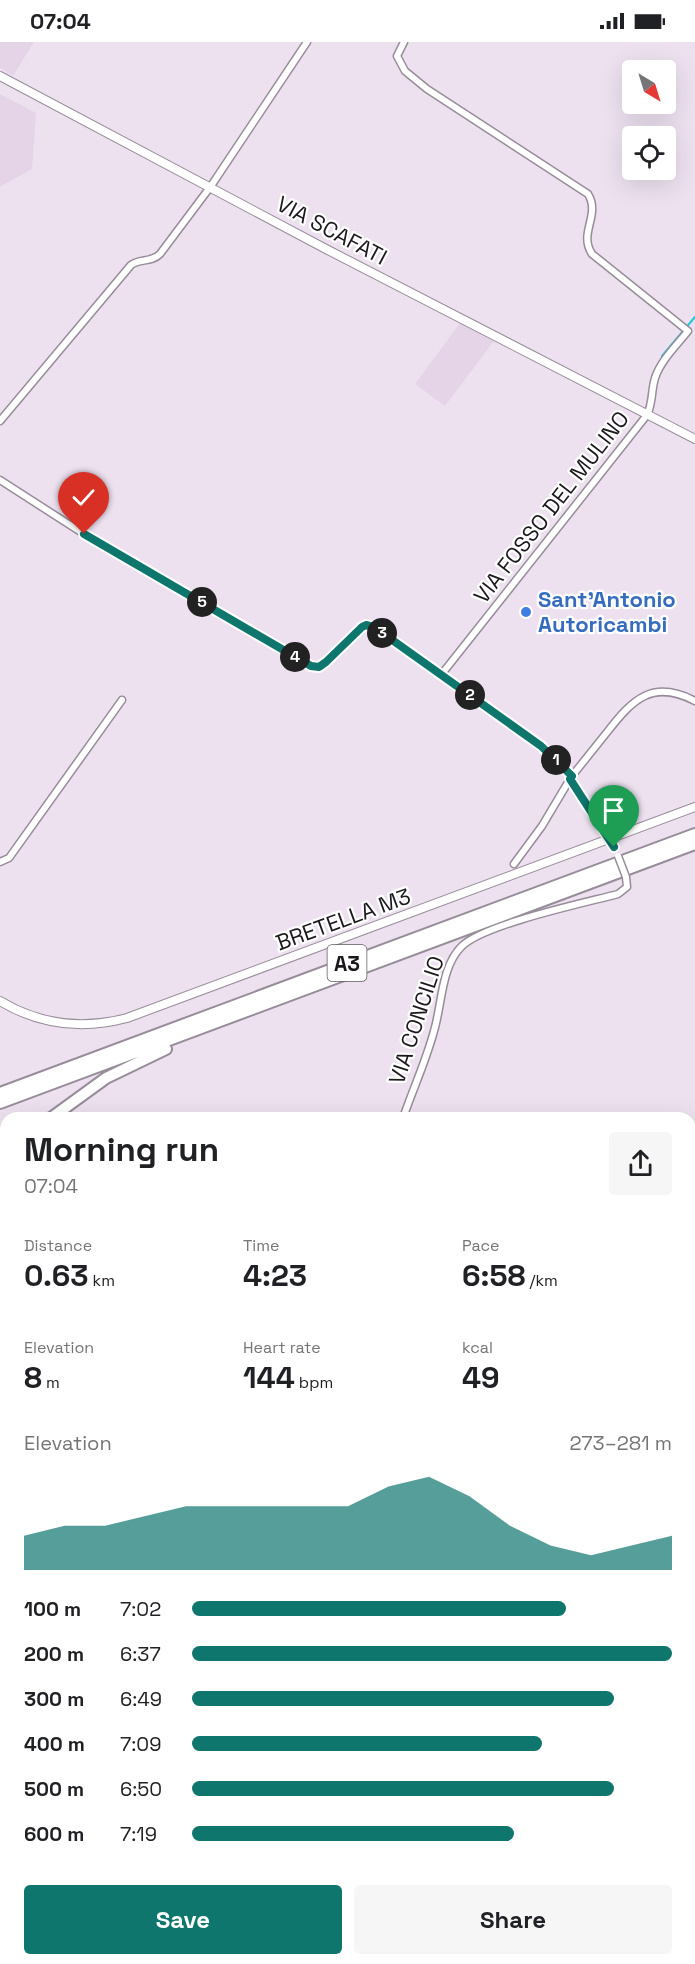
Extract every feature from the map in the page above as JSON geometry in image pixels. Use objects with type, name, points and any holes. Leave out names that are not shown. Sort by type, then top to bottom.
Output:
[{"type":"highway","name":"A3","points":[[0,1093],[695,834]]},
{"type":"highway","name":"A3","points":[[0,1103],[695,844]]},
{"type":"highway","name":"A3","points":[[59,1112],[90,1089],[135,1063],[215,1030],[283,998]]},
{"type":"highway","name":"A3","points":[[0,1088],[46,1076]]},
{"type":"street","points":[[0,421],[131,265],[151,260],[160,254],[211,186],[308,42]]},
{"type":"street","name":"VIA FOSSO DEL MULINO","points":[[404,42],[397,56],[405,71],[427,89],[588,194],[593,208],[586,241],[592,254],[688,331],[662,362],[655,378],[651,406],[647,415],[441,675]]},
{"type":"street","name":"VIA SCAFATI","points":[[0,76],[326,249],[695,439]]},
{"type":"street","name":"VIA CONCILIO","points":[[0,480],[84,534],[311,666],[319,667],[326,662],[366,625],[374,627],[541,746],[571,777],[614,847],[626,877],[627,887],[618,894],[508,925],[471,939],[457,951],[446,977],[434,1032],[405,1112]]},
{"type":"street","points":[[514,864],[542,826],[571,777],[622,713],[638,698],[648,693],[669,691],[695,701]]},
{"type":"street","points":[[0,862],[9,858],[122,700]]},
{"type":"street","name":"BRETELLA M3","points":[[0,1001],[29,1016],[61,1024],[94,1025],[127,1018],[695,807]]},
{"type":"shaded area","points":[[0,42],[34,42],[13,76],[0,68]]},
{"type":"shaded area","points":[[0,94],[36,113],[32,169],[0,187]]},
{"type":"shaded area","points":[[460,323],[494,341],[445,406],[415,384]]},
{"type":"waterway","points":[[662,356],[695,317]]},
{"type":"place","name":"Sant'Antonio Autoricambi","points":[[526,612]]},
{"type":"route","points":[[84,534],[311,666],[319,667],[326,662],[362,627],[366,625],[374,627],[541,746],[572,776],[570,779],[614,847]]}]
